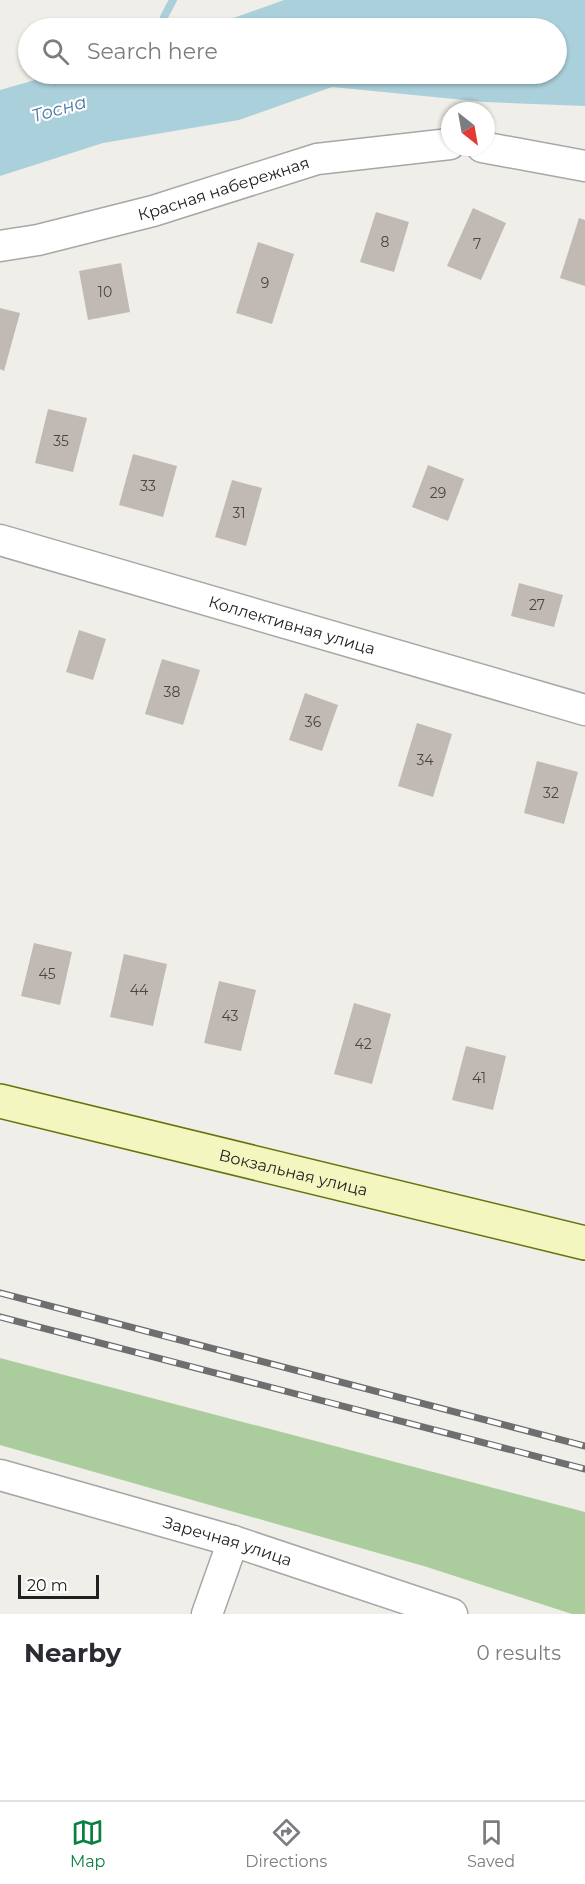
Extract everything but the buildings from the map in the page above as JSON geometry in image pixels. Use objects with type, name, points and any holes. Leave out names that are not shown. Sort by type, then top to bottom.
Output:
[{"type":"street","name":"Красная набережная","points":[[0,246],[39,240],[153,211],[317,159],[441,145]]},
{"type":"street","points":[[495,149],[585,166]]},
{"type":"street","name":"Коллективная улица","points":[[0,540],[585,710]]},
{"type":"street","name":"Вокзальная улица","points":[[0,1101],[585,1243]]},
{"type":"street","name":"Заречная улица","points":[[0,1475],[233,1542],[452,1614]]},
{"type":"street","points":[[207,1614],[233,1542]]},
{"type":"green space","points":[[0,1358],[585,1512],[585,1614],[572,1614],[427,1567],[0,1445]]},
{"type":"water","name":"Тосна","points":[[284,0],[585,0],[585,106],[485,102],[332,87],[239,120],[103,143],[0,176],[0,90],[21,84],[567,84],[567,18],[233,18]]},
{"type":"waterway","points":[[164,18],[173,0]]},
{"type":"railway","points":[[0,1293],[585,1446]]},
{"type":"railway","points":[[0,1317],[585,1469]]}]
